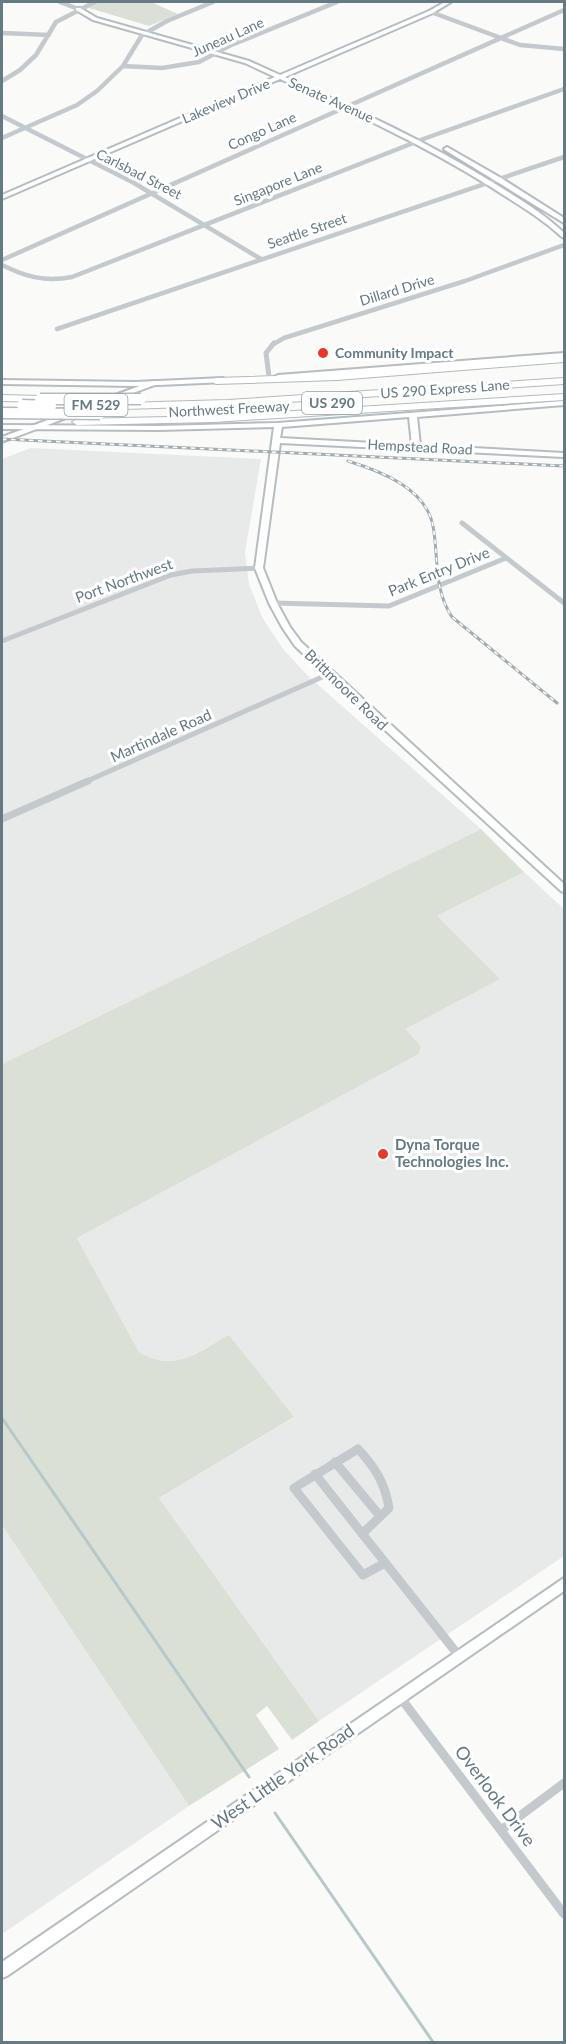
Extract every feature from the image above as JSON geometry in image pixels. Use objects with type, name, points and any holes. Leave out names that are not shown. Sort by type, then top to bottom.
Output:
[{"type":"highway","points":[[487,379],[511,370],[563,359]]},
{"type":"highway","points":[[216,381],[337,377],[563,359]]},
{"type":"highway","name":"Northwest Freeway","points":[[2,398],[141,399],[243,395],[564,374]]},
{"type":"highway","name":"US 290 Express Lane","points":[[2,405],[122,406],[228,403],[564,381]]},
{"type":"highway","name":"Northwest Freeway","points":[[2,413],[100,414],[228,410],[564,388]]},
{"type":"highway","points":[[195,428],[223,422],[363,414],[560,397]]},
{"type":"highway","points":[[2,420],[77,422],[213,419],[521,400]]},
{"type":"main road","name":"Lakeview Drive","points":[[2,197],[431,12],[448,2]]},
{"type":"main road","name":"Senate Avenue","points":[[78,9],[153,28],[289,74],[378,114]]},
{"type":"main road","name":"Senate Avenue","points":[[78,9],[94,19],[222,51],[344,106],[418,141],[489,182],[545,218],[564,236]]},
{"type":"main road","points":[[396,123],[499,179],[564,221]]},
{"type":"main road","points":[[2,382],[136,384],[216,381],[563,359]]},
{"type":"main road","points":[[2,420],[75,392],[69,385],[52,383]]},
{"type":"main road","name":"FM 529","points":[[2,440],[156,383]]},
{"type":"main road","name":"FM 529","points":[[2,433],[136,384]]},
{"type":"main road","points":[[2,427],[195,428],[278,425],[564,404]]},
{"type":"main road","points":[[412,416],[416,447]]},
{"type":"main road","name":"Brittmoore Road","points":[[278,425],[260,568],[273,603],[298,644],[564,890]]},
{"type":"main road","name":"Hempstead Road","points":[[276,440],[564,454]]},
{"type":"main road","name":"West Little York Road","points":[[2,1971],[564,1584]]},
{"type":"street","name":"Senate Avenue","points":[[60,2],[78,9]]},
{"type":"street","points":[[2,81],[20,70],[36,55],[56,22],[95,2]]},
{"type":"street","points":[[2,138],[77,105],[97,91],[123,66],[139,38],[153,28],[213,2]]},
{"type":"street","name":"Juneau Lane","points":[[123,66],[148,69],[176,67],[199,62],[337,2]]},
{"type":"street","name":"Congo Lane","points":[[2,260],[352,102],[564,10]]},
{"type":"street","points":[[431,12],[497,38],[530,47],[564,49]]},
{"type":"street","points":[[2,33],[49,35]]},
{"type":"street","name":"Singapore Lane","points":[[2,265],[31,280],[51,282],[72,277],[418,141],[564,90]]},
{"type":"street","name":"Carlsbad Street","points":[[2,116],[153,192],[261,259]]},
{"type":"street","name":"Seattle Street","points":[[57,329],[564,157]]},
{"type":"street","name":"Dillard Drive","points":[[269,377],[265,353],[268,345],[465,281],[564,245]]},
{"type":"street","points":[[462,523],[564,603]]},
{"type":"street","name":"Park Entry Drive","points":[[273,603],[389,606],[506,558]]},
{"type":"street","name":"Port Northwest","points":[[2,641],[171,574],[260,568]]},
{"type":"street","name":"Martindale Road","points":[[2,819],[329,675]]},
{"type":"street","points":[[362,1534],[389,1508],[387,1489],[378,1472],[358,1449],[294,1488],[363,1575],[385,1563]]},
{"type":"street","points":[[335,1462],[380,1516]]},
{"type":"street","points":[[315,1474],[459,1656]]},
{"type":"street","name":"Overlook Drive","points":[[400,1697],[564,1914]]},
{"type":"street","points":[[501,1830],[564,1783]]},
{"type":"shaded area","points":[[98,2],[151,2],[178,14],[149,26],[89,8]]},
{"type":"shaded area","points":[[31,448],[261,459],[245,552],[249,584],[262,617],[283,649],[307,675],[481,829],[2,1064],[2,459]]},
{"type":"shaded area","points":[[481,829],[524,872],[437,916],[500,979],[405,1029],[421,1046],[419,1054],[77,1238],[139,1352],[164,1361],[175,1361],[196,1354],[229,1335],[294,1417],[159,1498],[319,1721],[292,1740],[267,1706],[256,1715],[279,1749],[189,1806],[2,1525],[2,1064]]},
{"type":"shaded area","points":[[524,872],[564,909],[564,1556],[319,1721],[159,1498],[293,1418],[229,1335],[187,1358],[169,1363],[154,1361],[139,1352],[77,1238],[419,1054],[421,1046],[404,1029],[437,916]]},
{"type":"shaded area","points":[[2,1525],[189,1806],[2,1934]]},
{"type":"waterway","points":[[2,1418],[249,1777]]},
{"type":"waterway","points":[[275,1813],[433,2042]]},
{"type":"railway","points":[[2,439],[564,466]]},
{"type":"railway","points":[[348,461],[374,470],[400,483],[421,501],[429,513],[433,526],[439,584],[452,617],[557,703]]},
{"type":"place","name":"Community Impact","points":[[323,353]]},
{"type":"place","name":"Dyna Torque Technologies Inc.","points":[[383,1154]]}]
